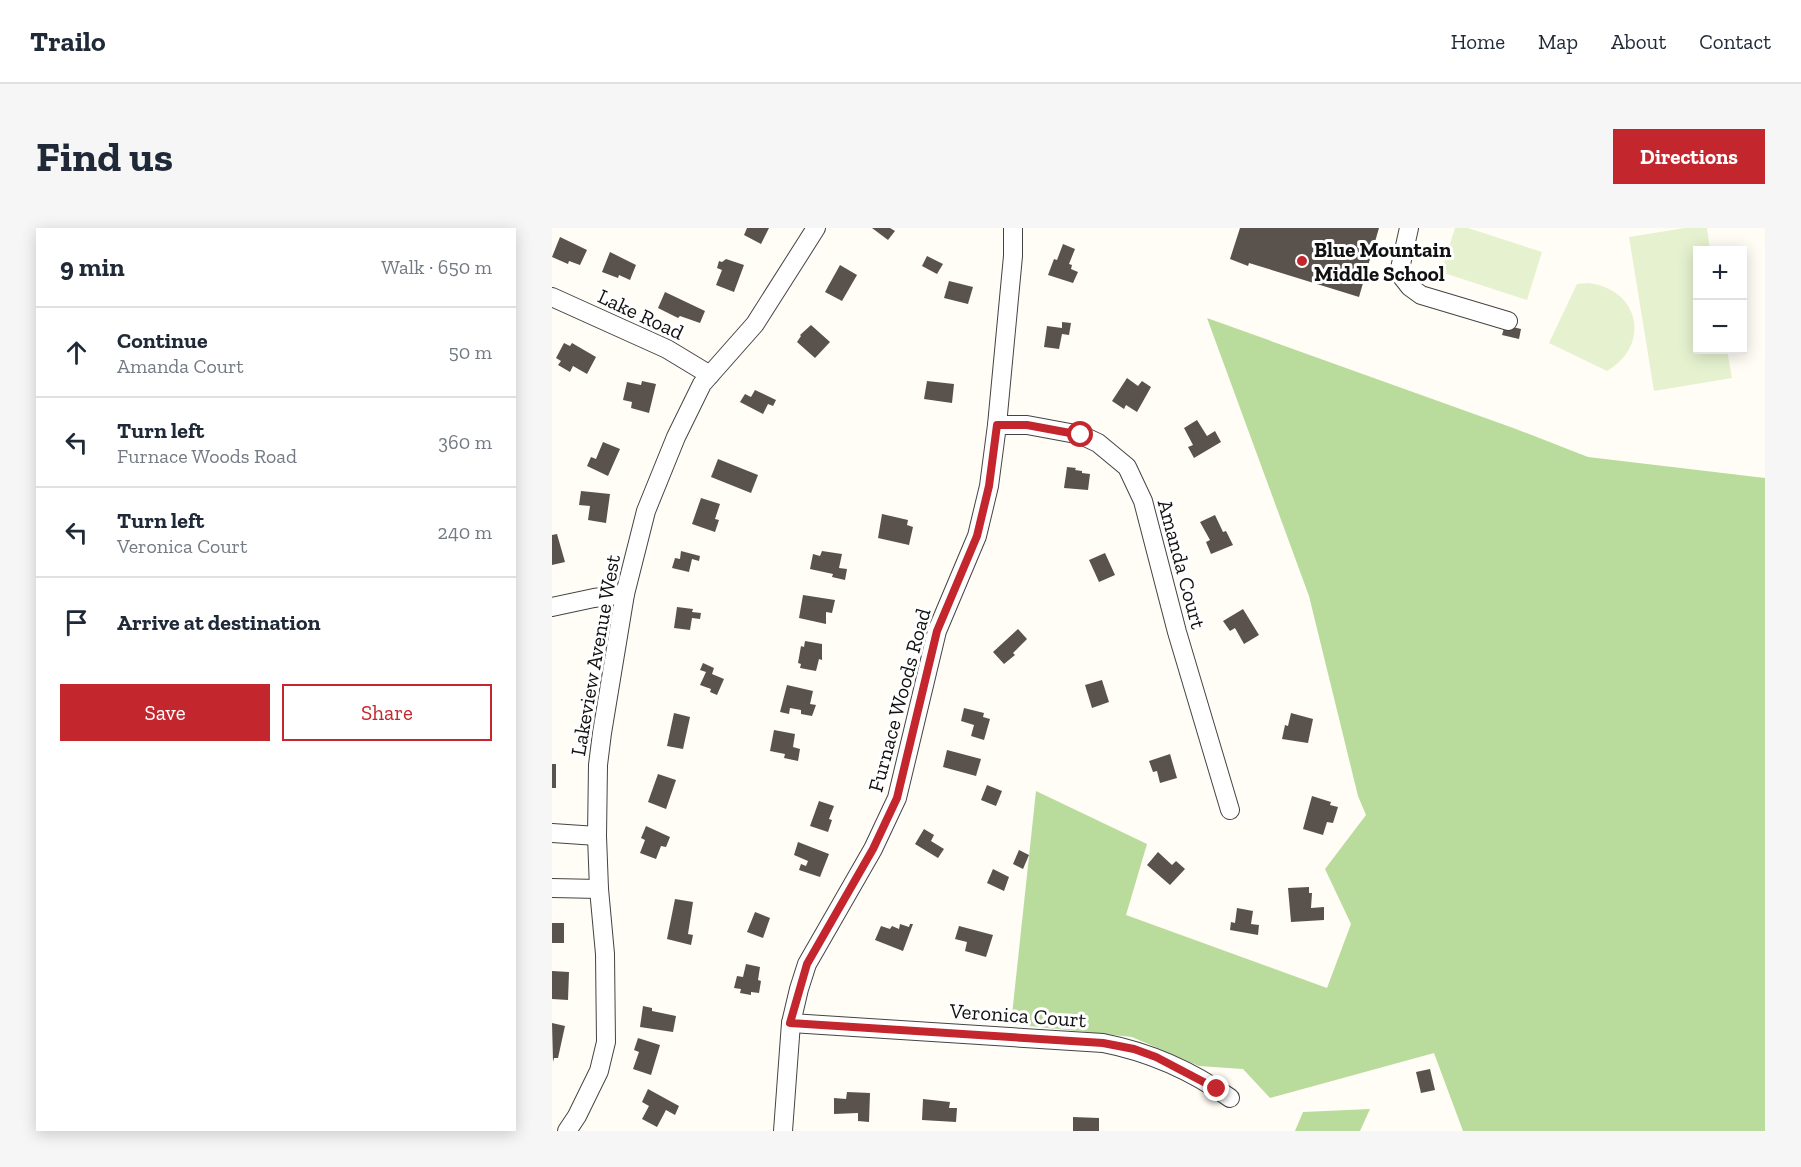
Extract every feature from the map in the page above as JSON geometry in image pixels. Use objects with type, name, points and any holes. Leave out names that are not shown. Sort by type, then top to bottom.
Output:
[{"type":"street","name":"Lakeview Avenue West","points":[[567,1131],[599,1071],[606,1042],[605,954],[597,836],[598,765],[625,594],[646,511],[676,437],[702,384],[755,324],[816,228]]},
{"type":"street","name":"Furnace Woods Road","points":[[783,1131],[790,1023],[807,964],[873,849],[897,798],[937,631],[977,536],[989,486],[997,425],[1014,256],[1013,228]]},
{"type":"street","points":[[1410,228],[1399,273],[1410,287],[1421,295],[1508,321]]},
{"type":"street","name":"Lake Road","points":[[552,297],[667,349],[710,375]]},
{"type":"street","name":"Amanda Court","points":[[997,425],[1027,425],[1081,435],[1098,443],[1127,467],[1143,501],[1179,636],[1230,810]]},
{"type":"street","points":[[552,607],[625,594]]},
{"type":"street","points":[[552,833],[597,836]]},
{"type":"street","points":[[552,888],[599,889]]},
{"type":"street","name":"Veronica Court","points":[[790,1023],[1103,1043],[1134,1049],[1156,1057],[1230,1098]]},
{"type":"green space","points":[[1455,228],[1468,228],[1542,252],[1527,300],[1441,272]]},
{"type":"green space","points":[[1685,228],[1707,228],[1709,246],[1693,246],[1693,354],[1728,354],[1732,378],[1654,391],[1629,237]]},
{"type":"green space","points":[[1589,283],[1606,288],[1620,296],[1629,307],[1634,320],[1634,334],[1630,347],[1621,360],[1607,371],[1549,343],[1577,284]]},
{"type":"green space","points":[[1207,318],[1588,457],[1765,478],[1765,1131],[1463,1131],[1434,1053],[1270,1098],[1243,1069],[1199,1066],[1132,1037],[1011,1024],[1036,791],[1147,844],[1126,915],[1327,988],[1351,924],[1325,869],[1366,815],[1358,796],[1309,596]]},
{"type":"green space","points":[[1370,1109],[1360,1131],[1295,1131],[1303,1112]]},
{"type":"building","points":[[747,228],[769,228],[761,244],[744,235]]},
{"type":"building","points":[[872,228],[890,228],[895,231],[888,240]]},
{"type":"building","name":"Blue Mountain Middle School","points":[[1240,228],[1379,228],[1359,297],[1230,259]]},
{"type":"building","points":[[560,237],[587,250],[580,265],[569,261],[568,264],[552,257]]},
{"type":"building","points":[[1063,244],[1075,249],[1069,264],[1072,265],[1071,269],[1078,272],[1073,283],[1048,275]]},
{"type":"building","points":[[610,252],[636,265],[630,280],[602,272]]},
{"type":"building","points":[[927,256],[943,264],[937,274],[922,266]]},
{"type":"building","points":[[726,259],[744,265],[734,292],[716,285],[722,270],[717,268],[719,261]]},
{"type":"building","points":[[840,265],[857,275],[842,301],[825,292]]},
{"type":"building","points":[[949,281],[973,287],[968,304],[944,298]]},
{"type":"building","points":[[665,292],[705,311],[700,323],[680,316],[678,318],[658,308]]},
{"type":"building","points":[[1062,322],[1071,323],[1069,335],[1062,334],[1059,349],[1044,347],[1047,326],[1062,328]]},
{"type":"building","points":[[811,325],[830,342],[815,358],[797,342],[800,335]]},
{"type":"building","points":[[1505,325],[1521,329],[1519,339],[1502,335]]},
{"type":"building","points":[[564,343],[570,346],[572,343],[596,357],[587,374],[573,366],[570,372],[558,365],[561,361],[556,358]]},
{"type":"building","points":[[1127,378],[1138,386],[1142,381],[1151,387],[1137,412],[1126,405],[1124,409],[1112,401]]},
{"type":"building","points":[[642,381],[656,384],[649,413],[631,408],[632,402],[623,400],[627,382],[641,385]]},
{"type":"building","points":[[927,381],[954,384],[952,403],[924,399]]},
{"type":"building","points":[[755,390],[776,400],[773,406],[768,404],[763,414],[740,402],[745,394],[751,397]]},
{"type":"building","points":[[1197,420],[1207,436],[1215,431],[1221,442],[1194,458],[1188,447],[1193,445],[1184,428]]},
{"type":"building","points":[[603,442],[620,449],[608,476],[587,466],[591,457],[596,459]]},
{"type":"building","points":[[718,459],[758,475],[751,493],[711,477]]},
{"type":"building","points":[[1067,467],[1090,474],[1088,490],[1064,488]]},
{"type":"building","points":[[581,491],[610,494],[606,523],[588,520],[590,506],[579,505]]},
{"type":"building","points":[[701,498],[720,504],[715,519],[719,520],[715,532],[692,524]]},
{"type":"building","points":[[882,514],[908,520],[907,525],[913,527],[909,545],[878,538]]},
{"type":"building","points":[[1215,515],[1223,532],[1226,531],[1233,545],[1211,554],[1206,542],[1210,540],[1200,522]]},
{"type":"building","points":[[557,534],[565,562],[552,565],[552,535]]},
{"type":"building","points":[[681,551],[700,556],[699,561],[692,559],[689,572],[672,568],[675,558],[680,559]]},
{"type":"building","points":[[822,551],[842,554],[839,568],[847,569],[845,580],[832,577],[833,574],[810,569],[813,554],[820,556]]},
{"type":"building","points":[[1105,553],[1115,575],[1099,582],[1089,560]]},
{"type":"building","points":[[803,595],[835,600],[832,613],[826,612],[826,624],[799,618]]},
{"type":"building","points":[[677,607],[693,609],[692,612],[701,613],[700,619],[692,618],[690,630],[674,628]]},
{"type":"building","points":[[1243,609],[1259,635],[1244,644],[1235,628],[1230,631],[1223,621]]},
{"type":"building","points":[[1018,629],[1027,639],[1013,653],[1015,655],[1004,664],[993,652]]},
{"type":"building","points":[[805,641],[822,644],[822,660],[819,659],[816,671],[800,668],[801,664],[798,663],[801,646],[804,647]]},
{"type":"building","points":[[703,663],[714,668],[712,674],[724,679],[717,695],[710,692],[711,689],[700,685],[706,672],[700,670]]},
{"type":"building","points":[[1102,680],[1109,702],[1092,708],[1085,685]]},
{"type":"building","points":[[787,685],[813,691],[810,704],[816,705],[812,716],[801,714],[801,710],[790,708],[789,714],[780,712]]},
{"type":"building","points":[[964,708],[984,713],[983,717],[990,719],[984,740],[971,736],[974,725],[961,721]]},
{"type":"building","points":[[674,713],[690,717],[683,749],[667,746]]},
{"type":"building","points":[[1291,713],[1313,719],[1308,743],[1282,739]]},
{"type":"building","points":[[774,730],[795,734],[793,747],[800,749],[798,761],[784,758],[785,754],[770,751]]},
{"type":"building","points":[[947,750],[981,759],[976,776],[943,767]]},
{"type":"building","points":[[1170,754],[1177,778],[1160,783],[1157,771],[1153,772],[1149,761]]},
{"type":"building","points":[[552,764],[556,764],[556,788],[552,788]]},
{"type":"building","points":[[658,774],[676,780],[666,809],[648,802]]},
{"type":"building","points":[[987,785],[1002,791],[996,806],[981,800]]},
{"type":"building","points":[[1312,796],[1331,802],[1330,805],[1338,807],[1333,823],[1327,822],[1323,835],[1303,829]]},
{"type":"building","points":[[819,801],[834,806],[829,819],[832,820],[828,832],[810,826]]},
{"type":"building","points":[[646,826],[670,837],[666,847],[661,846],[656,859],[640,853],[645,840],[641,838]]},
{"type":"building","points":[[924,829],[934,835],[931,841],[944,849],[938,858],[915,844]]},
{"type":"building","points":[[798,842],[829,854],[820,877],[799,870],[801,864],[806,866],[808,861],[794,855]]},
{"type":"building","points":[[1019,850],[1029,855],[1023,869],[1013,864]]},
{"type":"building","points":[[1158,852],[1172,865],[1176,861],[1185,869],[1170,885],[1147,865]]},
{"type":"building","points":[[993,869],[1009,877],[1004,891],[987,883]]},
{"type":"building","points":[[1309,887],[1309,893],[1312,893],[1311,908],[1324,907],[1324,920],[1291,922],[1288,888]]},
{"type":"building","points":[[675,899],[693,902],[688,934],[693,935],[691,945],[667,939]]},
{"type":"building","points":[[1237,908],[1253,911],[1251,924],[1259,925],[1258,935],[1230,930],[1231,922],[1235,923]]},
{"type":"building","points":[[755,912],[770,918],[763,938],[747,932]]},
{"type":"building","points":[[552,923],[564,923],[564,943],[552,943]]},
{"type":"building","points":[[900,924],[909,927],[913,924],[903,951],[875,940],[881,926],[890,929],[892,926],[899,929]]},
{"type":"building","points":[[959,926],[993,935],[986,957],[965,951],[967,942],[955,939]]},
{"type":"building","points":[[746,964],[760,967],[759,993],[751,992],[751,995],[740,993],[741,989],[734,988],[737,976],[743,977]]},
{"type":"building","points":[[552,971],[569,972],[568,1000],[552,999]]},
{"type":"building","points":[[643,1006],[652,1008],[652,1011],[676,1016],[673,1032],[640,1027]]},
{"type":"building","points":[[552,1023],[565,1026],[558,1058],[554,1058],[553,1062]]},
{"type":"building","points":[[638,1038],[660,1045],[651,1075],[633,1069],[639,1052],[634,1050]]},
{"type":"building","points":[[1430,1069],[1435,1090],[1421,1093],[1416,1072]]},
{"type":"building","points":[[648,1089],[679,1106],[675,1115],[666,1110],[657,1127],[642,1119],[649,1106],[642,1102]]},
{"type":"building","points":[[847,1092],[870,1093],[869,1122],[858,1121],[858,1113],[834,1114],[834,1098],[846,1099]]},
{"type":"building","points":[[923,1099],[950,1102],[949,1108],[957,1108],[956,1122],[922,1120]]},
{"type":"building","points":[[1073,1117],[1099,1118],[1099,1131],[1073,1131]]},
{"type":"place","name":"Blue Mountain Middle School","points":[[1302,261]]},
{"type":"route","points":[[1081,435],[1027,425],[997,425],[989,486],[977,536],[937,631],[897,798],[873,849],[807,964],[790,1023],[1103,1043],[1134,1049],[1156,1057],[1217,1089]]}]
